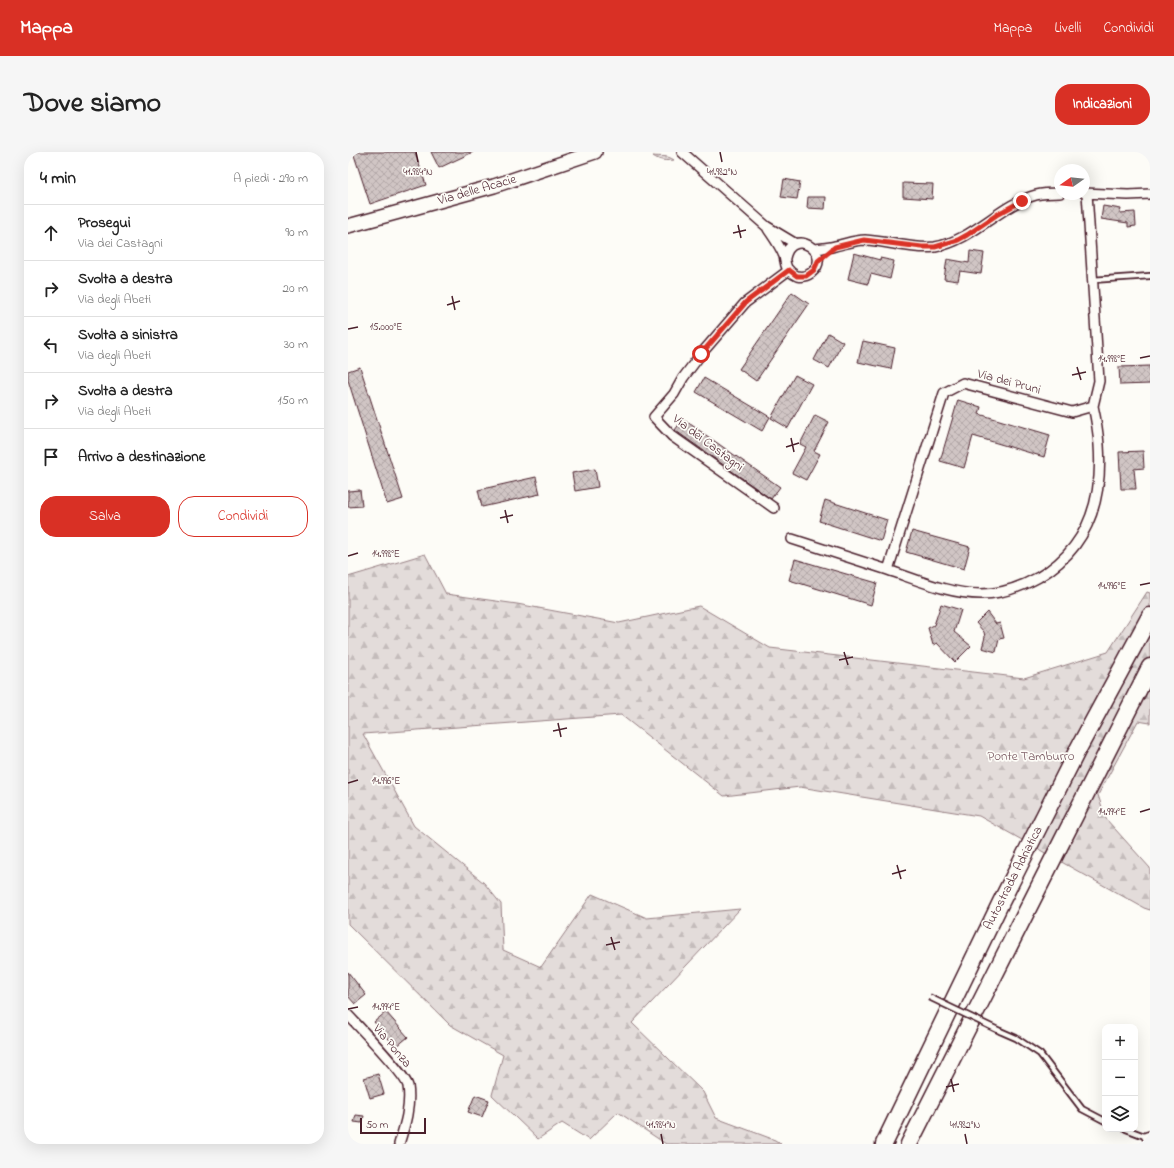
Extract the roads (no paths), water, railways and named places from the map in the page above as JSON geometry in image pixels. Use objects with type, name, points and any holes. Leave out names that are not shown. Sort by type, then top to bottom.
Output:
[{"type":"highway","name":"Autostrada Adriatica","points":[[884,1144],[1001,902],[1077,751],[1150,616]]},
{"type":"highway","name":"Autostrada Adriatica","points":[[909,1144],[1150,667]]},
{"type":"street","name":"Via delle Acacie","points":[[351,224],[494,186],[595,152]]},
{"type":"street","points":[[681,153],[766,226],[796,244],[806,244],[814,249],[818,261]]},
{"type":"street","points":[[814,249],[835,247],[864,240],[935,247],[958,240],[998,214],[1022,201],[1035,196],[1054,193]]},
{"type":"street","points":[[1090,193],[1128,195],[1150,194]]},
{"type":"street","points":[[792,539],[944,588],[964,593],[1000,593],[1026,584],[1047,572],[1066,556],[1083,535],[1094,510],[1100,462],[1097,421],[1093,406],[1099,381],[1086,200]]},
{"type":"street","points":[[766,226],[779,245],[789,270],[797,276],[806,276],[814,270],[818,261],[835,247]]},
{"type":"street","points":[[785,258],[788,249],[796,244]]},
{"type":"street","name":"Via dei Castagni","points":[[774,508],[672,436],[654,417],[674,394],[683,378],[701,354],[746,302],[789,270]]},
{"type":"street","name":"Via dei Pruni","points":[[888,570],[944,393],[963,383],[1072,412],[1093,406]]},
{"type":"street","name":"Via Ponza","points":[[348,1015],[391,1062],[408,1084],[408,1112],[399,1144]]},
{"type":"lane","points":[[1092,280],[1150,276]]},
{"type":"lane","points":[[929,997],[1016,1038],[1040,1054],[1082,1108],[1102,1119]]},
{"type":"lane","points":[[1133,1132],[1148,1139]]},
{"type":"park label","name":"Ponte Tamburro","points":[[1031,756]]}]
